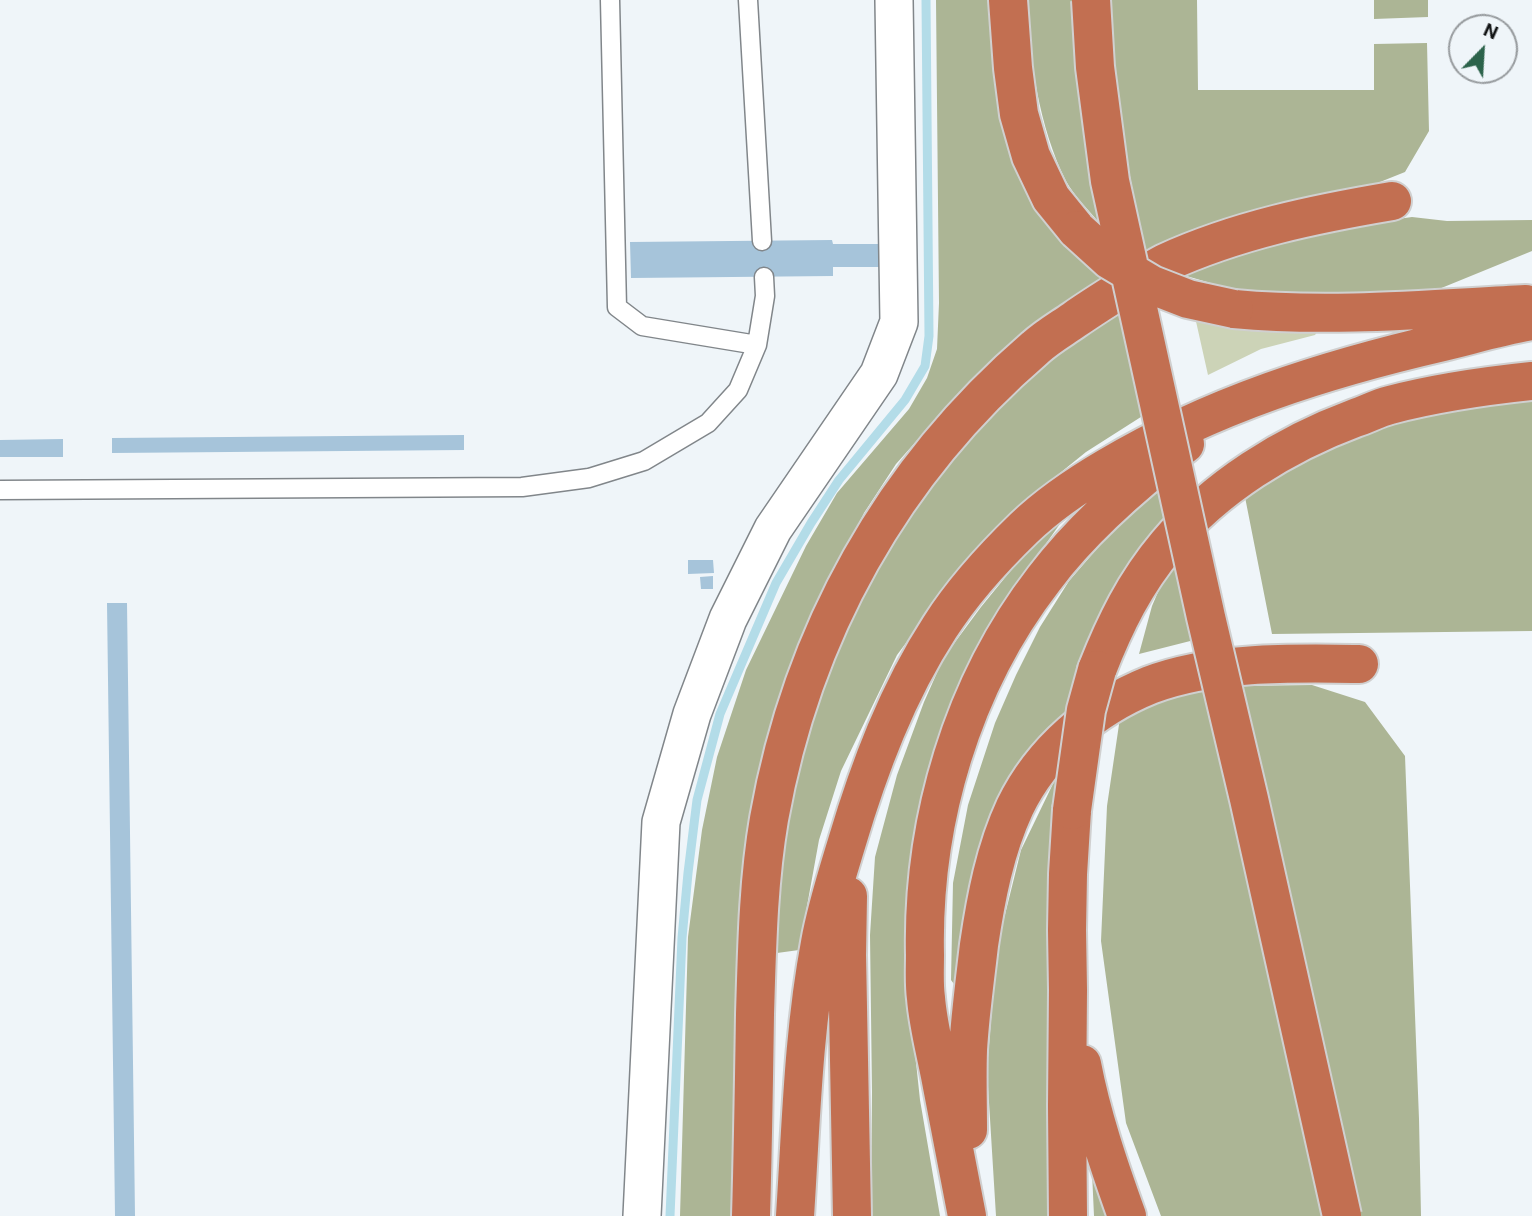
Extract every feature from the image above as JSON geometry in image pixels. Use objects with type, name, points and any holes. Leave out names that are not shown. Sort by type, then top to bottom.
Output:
[{"type":"highway","points":[[1008,0],[1019,114],[1031,156],[1051,198],[1077,230],[1110,260],[1152,285],[1188,299],[1234,309],[1273,313],[1326,314],[1532,304]]},
{"type":"highway","points":[[1091,0],[1095,67],[1110,181],[1342,1216]]},
{"type":"highway","points":[[751,1216],[757,956],[761,887],[771,810],[781,760],[799,697],[825,631],[856,567],[893,506],[936,449],[985,395],[1038,345],[1099,302],[1164,264],[1236,236],[1318,214],[1392,201]]},
{"type":"highway","points":[[795,1216],[809,1008],[821,940],[837,875],[878,749],[907,683],[940,626],[982,573],[1026,526],[1077,485],[1183,426],[1319,374],[1532,321]]},
{"type":"highway","points":[[1069,1216],[1067,930],[1072,810],[1086,710],[1097,670],[1114,628],[1138,584],[1167,544],[1202,508],[1240,478],[1283,451],[1333,426],[1388,406],[1449,392],[1532,381]]},
{"type":"highway","points":[[968,1216],[926,997],[924,935],[928,871],[937,812],[955,749],[978,689],[1008,630],[1044,578],[1084,532],[1132,486],[1184,444],[1220,419],[1270,392]]},
{"type":"highway","points":[[968,1216],[968,1052],[984,916],[996,857],[1016,806],[1039,768],[1066,737],[1110,705],[1150,685],[1191,674],[1250,665],[1359,664]]},
{"type":"highway","points":[[852,1216],[847,956],[848,886],[856,811]]},
{"type":"highway","points":[[1068,990],[1088,1097],[1127,1216]]},
{"type":"street","points":[[642,1216],[661,822],[688,726],[728,619],[774,529],[878,374],[899,322],[894,0]]},
{"type":"lane","points":[[610,0],[617,307],[642,326],[757,345]]},
{"type":"lane","points":[[748,0],[762,241]]},
{"type":"lane","points":[[0,490],[522,487],[589,478],[643,461],[708,423],[738,390],[757,345],[765,296],[764,277]]},
{"type":"green space","points":[[936,0],[992,0],[998,73],[1105,277],[992,363],[953,400],[896,464],[864,513],[833,575],[790,675],[734,1216],[680,1216],[688,937],[702,830],[717,757],[746,670],[806,546],[837,493],[909,409],[927,378],[937,349],[939,303]]},
{"type":"green space","points":[[1028,0],[1073,0],[1100,224],[1069,187],[1049,138],[1033,69]]},
{"type":"green space","points":[[1107,0],[1197,0],[1198,90],[1374,90],[1374,44],[1427,43],[1429,131],[1405,172],[1365,188],[1234,218],[1144,252],[1115,94]]},
{"type":"green space","points":[[1374,0],[1428,0],[1428,17],[1374,19]]},
{"type":"green space","points":[[1412,217],[1447,221],[1532,220],[1532,251],[1439,289],[1393,295],[1266,294],[1221,286],[1183,275],[1257,247],[1355,225]]},
{"type":"green space","points":[[1121,307],[1144,415],[1086,452],[1034,494],[967,561],[897,655],[841,771],[819,840],[799,950],[777,953],[778,863],[792,786],[820,697],[862,593],[907,517],[959,446],[1036,366]]},
{"type":"green space","points":[[1193,308],[1320,328],[1315,335],[1261,349],[1208,375]]},
{"type":"green space","points":[[1489,394],[1532,402],[1532,631],[1272,634],[1244,492],[1304,451]]},
{"type":"green space","points":[[1166,469],[1177,506],[1132,572],[960,992],[951,980],[953,883],[968,805],[995,723],[1040,627],[1069,581]]},
{"type":"green space","points":[[1069,511],[993,619],[922,791],[913,869],[909,996],[920,1100],[940,1216],[871,1216],[870,935],[875,857],[897,775],[944,657],[1030,547]]},
{"type":"green space","points":[[1185,548],[1206,637],[1139,654],[1152,606],[1170,564]]},
{"type":"green space","points":[[1312,685],[1365,702],[1405,756],[1421,1216],[1161,1216],[1126,1123],[1101,941],[1107,806],[1121,711],[1174,692],[1237,686]]},
{"type":"green space","points":[[1064,761],[1058,1216],[996,1216],[987,1070],[997,947],[1021,850]]},
{"type":"green space","points":[[1092,1172],[1115,1216],[1094,1216]]},
{"type":"building","points":[[832,240],[833,244],[879,244],[879,267],[833,267],[833,276],[631,278],[630,242]]},
{"type":"building","points":[[464,435],[464,450],[112,453],[112,438]]},
{"type":"building","points":[[63,439],[63,457],[0,457],[0,440]]},
{"type":"building","points":[[688,560],[713,560],[714,573],[688,574]]},
{"type":"building","points":[[713,576],[713,589],[701,589],[700,577]]},
{"type":"building","points":[[107,603],[127,603],[135,1216],[115,1216]]},
{"type":"waterway","points":[[670,1216],[682,938],[688,873],[697,800],[720,714],[776,583],[811,523],[839,480],[905,400],[925,366],[929,336],[926,0]]}]
